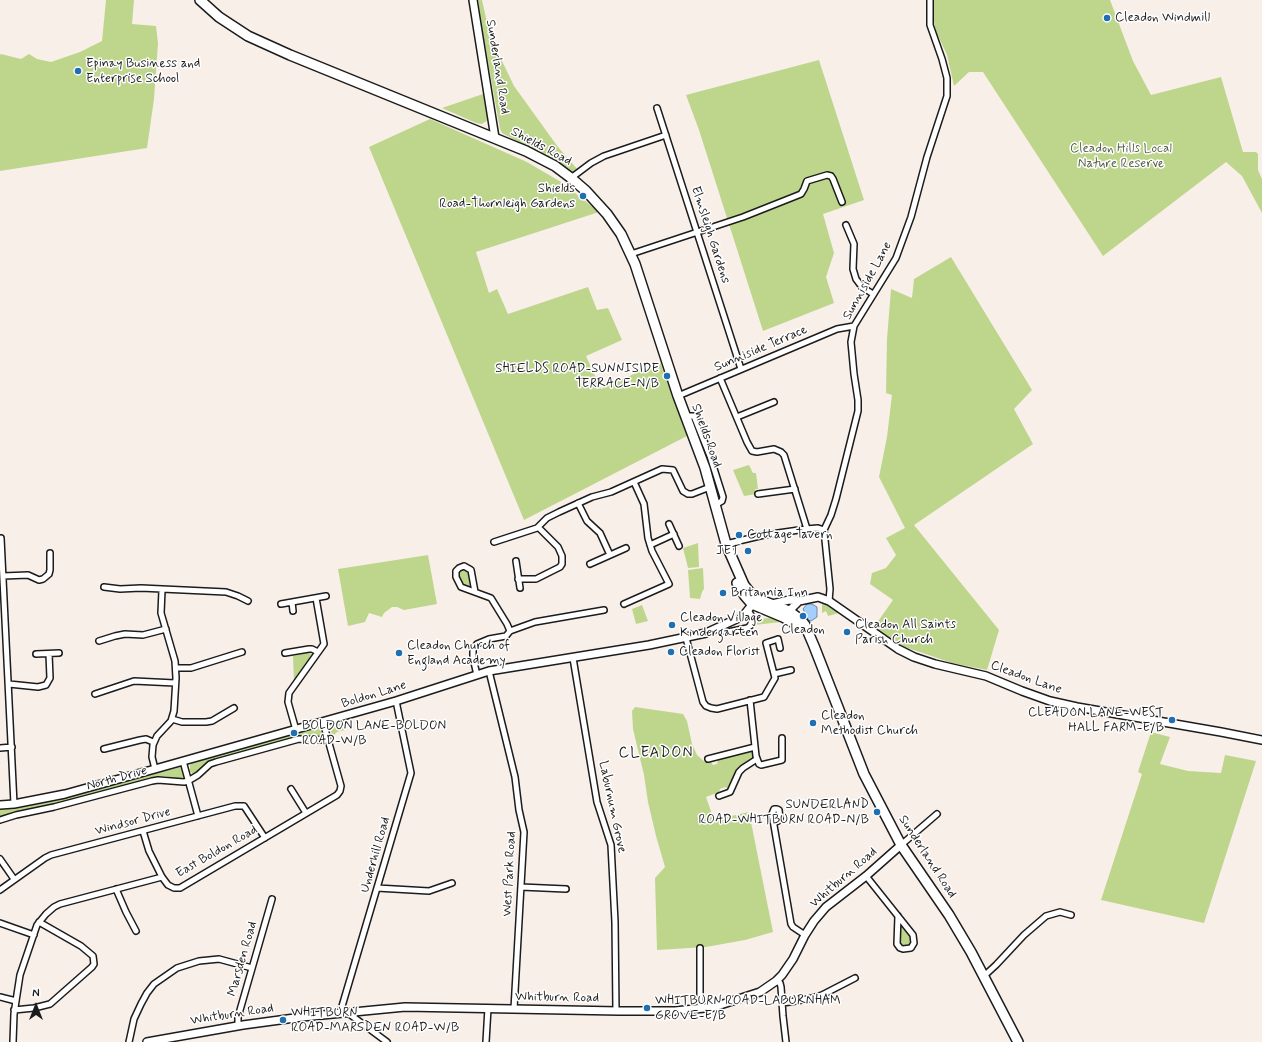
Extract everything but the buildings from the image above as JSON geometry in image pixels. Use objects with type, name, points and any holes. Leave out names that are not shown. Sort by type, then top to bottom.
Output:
[{"type":"highway","name":"Shields Road","points":[[200,0],[219,17],[248,36],[290,55],[526,151],[555,166],[586,191],[607,214],[621,234],[631,254],[678,396],[705,468],[726,544],[744,585],[752,594],[753,604]]},
{"type":"highway","name":"Shields Road","points":[[753,604],[772,604],[786,614]]},
{"type":"highway","name":"Shields Road","points":[[753,604],[801,620],[808,632]]},
{"type":"highway","name":"Sunderland Road","points":[[808,632],[864,774],[901,845],[949,915],[984,976],[1018,1042]]},
{"type":"street","name":"Sunderland Road","points":[[473,0],[495,138]]},
{"type":"street","name":"Sunniside Lane","points":[[829,601],[830,589],[824,530],[836,499],[858,411],[851,342],[854,326],[896,258],[906,232],[927,156],[947,96],[947,78],[930,25],[930,0]]},
{"type":"street","name":"Elmsleigh Gardens","points":[[657,108],[741,369]]},
{"type":"street","points":[[571,178],[591,163],[604,156],[666,135]]},
{"type":"street","points":[[631,254],[743,217],[801,194],[807,181],[827,175],[830,176],[836,183],[842,202]]},
{"type":"street","points":[[846,225],[854,244],[853,269],[856,279],[862,287],[873,294]]},
{"type":"street","name":"Sunniside Terrace","points":[[678,396],[837,329],[854,326]]},
{"type":"street","points":[[720,378],[752,450],[757,452],[774,449],[784,455],[808,529]]},
{"type":"street","points":[[737,417],[774,402]]},
{"type":"street","points":[[686,416],[694,416],[710,456],[723,497],[722,501],[715,505]]},
{"type":"street","points":[[494,542],[524,533],[538,526],[546,518],[578,503],[592,497],[611,492],[662,469],[673,470],[683,491],[688,494],[692,494],[710,487]]},
{"type":"street","points":[[624,604],[669,584],[650,545],[644,504],[634,482]]},
{"type":"street","points":[[758,494],[795,489]]},
{"type":"street","points":[[578,503],[587,521],[600,533],[610,555]]},
{"type":"street","points":[[669,524],[679,546]]},
{"type":"street","points":[[518,579],[536,579],[560,567],[562,564],[562,556],[558,547],[538,526]]},
{"type":"street","points":[[726,544],[764,534],[818,528],[824,530]]},
{"type":"street","points":[[650,545],[674,534]]},
{"type":"street","points":[[1,538],[14,804]]},
{"type":"street","points":[[590,564],[626,548]]},
{"type":"street","points":[[3,576],[28,575],[39,580],[43,579],[49,574],[50,553]]},
{"type":"street","points":[[516,561],[520,588]]},
{"type":"street","points":[[475,592],[471,570],[464,566],[459,568],[456,571],[456,577],[461,587],[491,598],[508,624],[510,631]]},
{"type":"street","points":[[104,587],[120,589],[141,588],[226,592],[248,601]]},
{"type":"street","points":[[155,769],[152,757],[154,742],[157,736],[172,719],[176,668],[161,613],[162,590]]},
{"type":"street","points":[[281,604],[326,596]]},
{"type":"street","name":"Cleadon Lane","points":[[772,604],[789,600],[799,601],[818,597],[829,601],[892,645],[914,657],[935,664],[986,676],[1050,701],[1122,716],[1213,730],[1262,740]]},
{"type":"street","points":[[296,730],[288,702],[288,693],[324,644],[316,598]]},
{"type":"street","points":[[786,614],[799,601]]},
{"type":"street","points":[[292,602],[293,611]]},
{"type":"street","points":[[719,627],[721,630],[728,632],[750,626],[752,621],[751,616],[753,604]]},
{"type":"street","name":"Boldon Lane","points":[[0,805],[14,804],[65,794],[109,782],[396,701],[489,671],[649,645],[706,633],[743,616],[753,604]]},
{"type":"street","points":[[477,675],[473,658],[473,649],[482,641],[506,636],[510,631],[535,622],[604,610]]},
{"type":"street","points":[[99,641],[125,634],[143,635],[166,629]]},
{"type":"street","points":[[0,637],[6,637]]},
{"type":"street","points":[[686,638],[701,696],[706,706],[717,709],[764,697],[775,678],[766,642],[778,639],[780,648]]},
{"type":"street","points":[[285,653],[309,649],[318,652]]},
{"type":"street","points":[[176,668],[191,668],[242,652]]},
{"type":"street","points":[[36,654],[59,653]]},
{"type":"street","points":[[9,684],[38,687],[46,685],[50,678],[49,654]]},
{"type":"street","name":"Laburnum Grove","points":[[574,658],[597,802],[611,845],[615,922],[616,1011]]},
{"type":"street","points":[[774,674],[791,670]]},
{"type":"street","name":"West Park Road","points":[[489,671],[516,777],[519,810],[524,832],[514,1009]]},
{"type":"street","points":[[96,694],[134,681],[175,683]]},
{"type":"street","points":[[750,700],[755,747],[759,764],[761,765],[782,760],[782,738]]},
{"type":"street","name":"Underhill Road","points":[[344,1013],[377,888],[411,773],[396,701]]},
{"type":"street","points":[[172,719],[182,722],[212,721],[234,708]]},
{"type":"street","name":"East Boldon Road","points":[[13,1042],[14,1010],[20,976],[39,922],[46,914],[54,907],[162,877],[174,888],[180,888],[337,795],[341,786],[323,722]]},
{"type":"street","points":[[188,781],[193,779],[210,764],[216,762],[299,739],[328,740]]},
{"type":"street","points":[[104,749],[140,740],[154,742]]},
{"type":"street","points":[[0,748],[12,747]]},
{"type":"street","points":[[712,760],[755,747]]},
{"type":"street","points":[[722,793],[730,792],[733,789],[739,772],[757,759]]},
{"type":"street","points":[[183,761],[198,816]]},
{"type":"street","name":"North Drive","points":[[0,820],[152,781],[188,781]]},
{"type":"street","points":[[291,789],[306,813]]},
{"type":"street","name":"Windsor Drive","points":[[0,890],[14,879],[52,855],[235,806],[244,806],[265,838]]},
{"type":"street","points":[[901,845],[937,814]]},
{"type":"street","points":[[773,822],[791,924],[805,935]]},
{"type":"street","points":[[143,830],[149,851],[162,877]]},
{"type":"street","name":"Whitburn Road","points":[[147,1042],[238,1026],[302,1017],[405,1008],[676,1011],[714,1007],[760,992],[776,981],[793,959],[814,920],[826,907],[866,876],[901,845]]},
{"type":"street","points":[[0,859],[14,879]]},
{"type":"street","points":[[866,876],[898,916],[913,935],[914,943],[911,948],[903,949],[897,944],[898,916]]},
{"type":"street","points":[[377,888],[429,891],[452,883]]},
{"type":"street","points":[[521,887],[566,889]]},
{"type":"street","points":[[116,889],[136,931]]},
{"type":"street","name":"Marsden Road","points":[[238,1026],[238,1017],[272,899]]},
{"type":"street","points":[[984,976],[1024,935],[1046,916],[1060,912],[1072,915]]},
{"type":"street","points":[[14,1010],[34,1008],[50,1004],[86,973],[94,964],[93,956],[81,946],[39,922]]},
{"type":"street","points":[[0,923],[34,935]]},
{"type":"street","points":[[700,948],[700,1008]]},
{"type":"street","points":[[129,1042],[134,1019],[140,1004],[147,993],[154,984],[177,968],[199,961],[219,960],[252,968]]},
{"type":"street","points":[[783,1003],[822,995],[855,978]]},
{"type":"street","points":[[776,981],[780,983],[783,1003],[782,1016],[786,1042]]},
{"type":"street","points":[[0,997],[16,1001]]},
{"type":"street","points":[[486,1042],[488,1008]]},
{"type":"street","points":[[344,1013],[386,1042]]},
{"type":"green space","name":"Epinay Business and Enterprise School","points":[[106,0],[134,0],[132,24],[156,26],[158,43],[154,99],[147,148],[0,171],[0,55],[21,59],[29,54],[37,59],[51,62],[80,52],[102,41]]},
{"type":"green space","points":[[478,0],[482,0],[490,36],[514,86],[558,147],[578,170],[570,172],[556,162],[502,133],[500,129]]},
{"type":"green space","name":"Cleadon Hills Local Nature Reserve","points":[[933,0],[1110,0],[1133,61],[1151,95],[1221,77],[1243,152],[1256,152],[1258,154],[1258,170],[1262,179],[1262,213],[1242,176],[1226,162],[1103,256],[983,72],[969,72],[954,86],[947,55],[936,31],[932,13]]},
{"type":"green space","points":[[819,60],[864,200],[823,214],[834,253],[826,277],[834,303],[763,331],[699,130],[686,95]]},
{"type":"green space","points":[[483,94],[488,120],[482,124],[476,123],[442,108]]},
{"type":"green space","points":[[430,119],[527,162],[561,182],[599,212],[476,252],[489,293],[497,289],[508,314],[588,287],[597,310],[608,308],[622,340],[586,356],[601,389],[660,362],[687,436],[524,520],[369,147]]},
{"type":"green space","points":[[951,257],[1032,390],[1014,409],[1033,444],[914,525],[999,630],[987,670],[952,663],[905,647],[874,627],[893,600],[870,584],[872,573],[886,568],[896,555],[886,538],[905,528],[879,477],[887,437],[892,395],[886,393],[887,339],[891,289],[912,298],[914,279]]},
{"type":"green space","points":[[749,465],[753,473],[756,473],[758,489],[755,489],[756,494],[744,496],[733,470]]},
{"type":"green space","points":[[698,543],[699,567],[688,568],[683,548]]},
{"type":"green space","points":[[428,555],[437,604],[404,610],[397,607],[392,607],[384,613],[382,617],[369,613],[365,622],[348,626],[338,569]]},
{"type":"green space","points":[[703,568],[704,589],[700,599],[690,598],[688,570]]},
{"type":"green space","points":[[461,570],[465,570],[470,573],[471,589],[463,586],[457,575]]},
{"type":"green space","points":[[822,603],[839,613],[828,616],[826,611],[822,613]]},
{"type":"green space","points":[[642,605],[648,621],[636,624],[632,609]]},
{"type":"green space","points":[[755,619],[776,619],[781,622],[754,625]]},
{"type":"green space","points":[[308,653],[313,654],[294,683],[293,656]]},
{"type":"green space","points":[[635,707],[683,714],[687,721],[692,744],[697,755],[706,763],[711,762],[713,765],[717,764],[718,760],[752,750],[754,757],[740,766],[735,772],[729,790],[725,787],[720,789],[719,792],[706,797],[714,820],[749,812],[773,932],[745,940],[706,947],[657,950],[655,878],[665,867],[648,802],[644,775],[633,729],[632,711]]},
{"type":"green space","points":[[342,720],[345,730],[337,732],[332,737],[330,725]]},
{"type":"green space","points":[[320,726],[325,734],[323,737],[303,736],[294,738],[211,761],[195,774],[190,772],[190,765],[193,763]]},
{"type":"green space","points":[[1151,732],[1170,737],[1160,764],[1188,771],[1221,773],[1225,755],[1256,761],[1204,923],[1101,900],[1142,774],[1138,772]]},
{"type":"green space","points":[[181,767],[184,776],[183,778],[179,779],[164,776],[154,777],[57,803],[17,811],[0,817],[0,808],[110,785]]},
{"type":"green space","points":[[899,922],[911,936],[912,943],[910,946],[902,947],[899,943]]},
{"type":"water","points":[[807,604],[812,604],[817,607],[817,617],[811,621],[808,620],[803,609]]},
{"type":"place","name":"Cleadon Windmill","points":[[1107,18]]},
{"type":"place","name":"Epinay Business and Enterprise School","points":[[78,71]]},
{"type":"place","name":"Shields Road-Thornleigh Gardens","points":[[583,196]]},
{"type":"place","name":"SHIELDS ROAD-SUNNISIDE TERRACE-N/B","points":[[667,376]]},
{"type":"place","name":"Cottage Tavern","points":[[739,535]]},
{"type":"place","name":"JET","points":[[748,551]]},
{"type":"place","name":"Britannia Inn","points":[[723,593]]},
{"type":"place","name":"Cleadon","points":[[803,616]]},
{"type":"place","name":"Cleadon Village Kindergarten","points":[[672,625]]},
{"type":"place","name":"Cleadon All Saints Parish Church","points":[[847,632]]},
{"type":"place","name":"Cleadon Florist","points":[[671,652]]},
{"type":"place","name":"Cleadon Church of England Academy","points":[[399,653]]},
{"type":"place","name":"CLEADON LANE-WEST HALL FARM-E/B","points":[[1172,720]]},
{"type":"place","name":"Cleadon Methodist Church","points":[[813,723]]},
{"type":"place","name":"BOLDON LANE-BOLDON ROAD-W/B","points":[[294,733]]},
{"type":"place","name":"SUNDERLAND ROAD-WHITBURN ROAD-N/B","points":[[877,812]]},
{"type":"place","name":"WHITBURN ROAD-LABURNHAM GROVE-E/B","points":[[647,1008]]},
{"type":"place","name":"WHITBURN ROAD-MARSDEN ROAD-W/B","points":[[283,1020]]},
{"type":"district","name":"CLEADON","points":[[656,754]]}]
